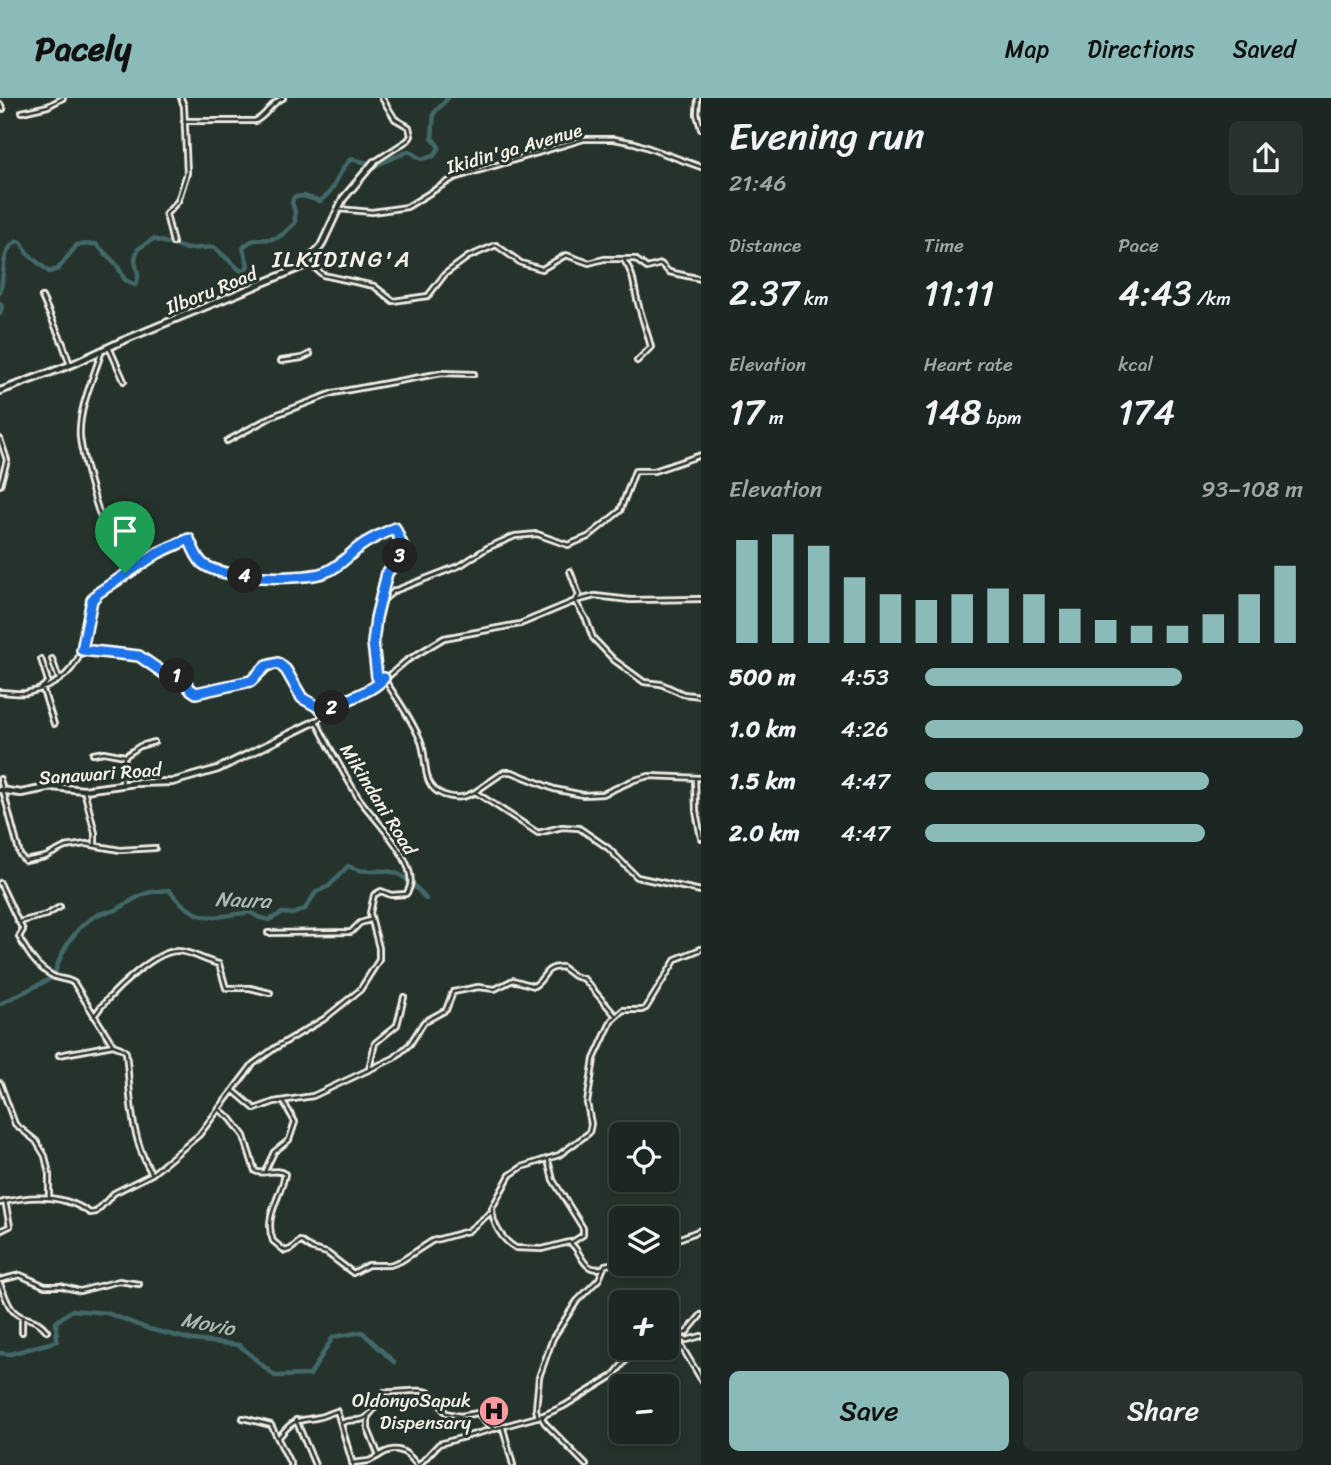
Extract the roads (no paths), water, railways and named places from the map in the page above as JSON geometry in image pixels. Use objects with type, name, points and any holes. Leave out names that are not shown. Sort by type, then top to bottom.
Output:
[{"type":"street","points":[[22,112],[46,107],[63,98]]},
{"type":"street","points":[[173,243],[165,216],[179,200],[187,173],[181,98]]},
{"type":"street","points":[[184,121],[255,121],[275,102],[284,98]]},
{"type":"street","points":[[383,98],[393,116],[410,130],[411,136],[374,162],[348,192],[321,246],[309,263],[320,274],[371,285],[396,302],[428,296],[445,274],[468,257],[494,246],[501,247],[525,265],[544,270],[566,255],[589,263],[607,259],[635,259],[647,268],[661,264],[669,272],[701,279]]},
{"type":"street","points":[[699,99],[697,114],[701,129]]},
{"type":"street","points":[[0,104],[3,109]]},
{"type":"street","name":"Ikidin'ga Avenue","points":[[338,209],[369,212],[407,207],[454,178],[584,139],[614,139],[635,143],[701,167]]},
{"type":"street","points":[[624,260],[634,276],[651,347],[637,361]]},
{"type":"street","name":"Ilboru Road","points":[[0,391],[70,365],[289,274],[309,263]]},
{"type":"street","points":[[42,297],[70,365]]},
{"type":"street","points":[[109,347],[124,382]]},
{"type":"street","points":[[103,350],[84,405],[80,437],[105,529],[127,564],[125,573]]},
{"type":"street","points":[[281,361],[310,354]]},
{"type":"street","points":[[227,441],[277,414],[330,394],[442,373],[474,374]]},
{"type":"street","points":[[0,439],[7,460],[0,485]]},
{"type":"street","points":[[380,603],[394,592],[461,565],[508,538],[537,534],[568,545],[588,537],[621,511],[635,471],[650,472],[701,455]]},
{"type":"street","points":[[0,692],[19,694],[42,687],[69,672],[81,657],[92,600],[98,593],[158,553],[189,539],[202,563],[222,571],[243,576],[286,577],[324,572],[348,558],[361,545],[395,528],[405,551],[387,573],[376,618],[373,643],[377,677],[384,678],[412,722],[424,747],[430,785],[439,793],[458,798],[475,792],[504,772],[512,772],[554,789],[583,795],[603,794],[649,776],[701,778]]},
{"type":"street","points":[[570,571],[579,595],[575,601],[593,638],[614,660],[644,682],[661,684],[683,694],[701,696]]},
{"type":"street","name":"Sanawari Road","points":[[1,790],[21,793],[52,787],[84,790],[172,782],[203,774],[316,721],[342,700],[377,686],[406,661],[444,638],[520,624],[575,601],[595,596],[630,600],[701,599]]},
{"type":"street","points":[[82,650],[143,657],[165,674],[182,677],[196,693],[251,681],[266,666],[278,663],[286,670],[302,698],[327,712]]},
{"type":"street","points":[[41,659],[48,681],[42,687]]},
{"type":"street","points":[[52,660],[59,678]]},
{"type":"street","points":[[42,687],[54,724]]},
{"type":"street","name":"Mikindani Road","points":[[316,721],[360,800],[397,847],[410,876],[410,888],[406,894],[391,895],[381,891],[374,895],[370,920]]},
{"type":"street","points":[[93,754],[104,752],[124,757],[140,746],[154,742]]},
{"type":"street","points":[[122,785],[124,757]]},
{"type":"street","points":[[695,778],[696,811],[701,838]]},
{"type":"street","points":[[0,779],[23,859],[28,861],[45,858],[68,846],[95,845],[120,850],[155,848]]},
{"type":"street","points":[[84,790],[95,832],[95,845]]},
{"type":"street","points":[[475,792],[538,833],[562,827],[579,828],[587,832],[612,851],[637,877],[701,891]]},
{"type":"street","points":[[0,883],[23,930],[19,937],[37,966],[54,977],[74,982],[113,1045]]},
{"type":"street","points":[[19,922],[46,915],[60,907]]},
{"type":"street","points":[[0,1203],[49,1198],[68,1200],[93,1213],[114,1193],[152,1174],[199,1135],[253,1064],[324,1020],[360,990],[379,960],[379,948],[370,920],[360,923],[351,932],[268,933]]},
{"type":"street","points":[[548,1160],[553,1180],[583,1228],[583,1235],[571,1242],[542,1249],[516,1248],[499,1232],[492,1212],[493,1205],[510,1175],[526,1165],[548,1160],[566,1151],[589,1133],[591,1124],[587,1103],[593,1065],[608,1026],[615,1015],[623,1010],[646,1008],[676,959],[701,949]]},
{"type":"street","points":[[94,1016],[133,972],[168,952],[181,951],[208,963],[219,964],[226,988],[250,988],[270,993]]},
{"type":"street","points":[[233,1090],[253,1109],[309,1097],[394,1058],[405,1049],[424,1022],[446,1010],[453,992],[478,987],[495,989],[513,980],[534,986],[553,968],[562,967],[574,976],[584,979],[615,1015]]},
{"type":"street","points":[[369,1069],[375,1043],[397,1024],[404,997]]},
{"type":"street","points":[[59,1055],[113,1045],[126,1052],[133,1127],[142,1156],[152,1174]]},
{"type":"street","points":[[0,1083],[15,1124],[36,1141],[48,1163],[49,1198]]},
{"type":"street","points":[[264,1172],[274,1152],[289,1140],[295,1122],[283,1101]]},
{"type":"street","points":[[219,1108],[244,1136],[250,1150],[253,1170],[260,1174],[278,1171],[285,1174],[270,1221],[273,1241],[282,1249],[288,1251],[300,1241],[312,1249],[327,1253],[350,1273],[372,1265],[390,1265],[401,1261],[432,1241],[468,1231],[492,1212]]},
{"type":"street","points":[[0,1231],[10,1226],[5,1201]]},
{"type":"street","points":[[679,1238],[701,1230]]},
{"type":"street","points":[[571,1242],[584,1264],[594,1269],[603,1268]]},
{"type":"street","points":[[538,1417],[536,1409],[539,1377],[553,1338],[577,1301],[599,1279],[603,1268],[609,1264]]},
{"type":"street","points":[[47,1331],[36,1319],[22,1317],[13,1310],[2,1298],[0,1282],[20,1275],[45,1286],[61,1286],[80,1291],[119,1281],[139,1284]]},
{"type":"street","points":[[679,1338],[691,1329],[701,1315]]},
{"type":"street","points":[[22,1317],[22,1332]]},
{"type":"street","points":[[679,1339],[701,1336]]},
{"type":"street","points":[[679,1342],[701,1379]]},
{"type":"street","points":[[279,1437],[287,1426],[296,1420],[317,1418],[336,1411],[352,1464],[393,1449],[410,1455],[418,1465],[439,1444],[544,1415],[608,1379],[625,1360]]},
{"type":"street","points":[[341,1423],[353,1418],[362,1420],[368,1416],[385,1392],[402,1393],[421,1389],[435,1396],[446,1413],[460,1416],[478,1413],[495,1429]]},
{"type":"street","points":[[544,1415],[542,1418],[545,1423],[586,1465]]},
{"type":"street","points":[[368,1416],[368,1429],[379,1456]]},
{"type":"street","points":[[243,1418],[270,1424],[291,1465]]},
{"type":"street","points":[[296,1420],[314,1465]]},
{"type":"street","points":[[503,1426],[513,1465]]},
{"type":"waterway","points":[[0,292],[8,250],[18,241],[27,253],[49,272],[58,269],[77,245],[96,244],[117,265],[125,280],[135,285],[138,278],[135,260],[138,249],[153,239],[187,249],[214,247],[241,271],[245,270],[248,265],[243,248],[255,240],[276,238],[284,234],[295,223],[292,202],[294,197],[303,196],[320,201],[330,191],[351,159],[377,165],[409,151],[421,159],[434,156],[439,147],[432,138],[434,113],[448,98]]},
{"type":"waterway","points":[[0,303],[0,314]]},
{"type":"waterway","name":"Naura","points":[[0,1004],[54,977],[69,942],[89,920],[116,910],[147,893],[169,890],[188,909],[205,916],[250,912],[269,920],[282,913],[293,914],[305,909],[316,892],[329,886],[348,866],[398,874],[416,887],[426,899]]},
{"type":"waterway","name":"Movio","points":[[0,1353],[10,1354],[57,1341],[56,1322],[72,1310],[107,1313],[149,1329],[193,1340],[239,1345],[275,1376],[310,1375],[333,1337],[362,1332],[394,1362]]},
{"type":"place","name":"OldonyoSapuk Dispensary","points":[[494,1411]]},
{"type":"district","name":"ILKIDING'A","points":[[342,259]]}]
